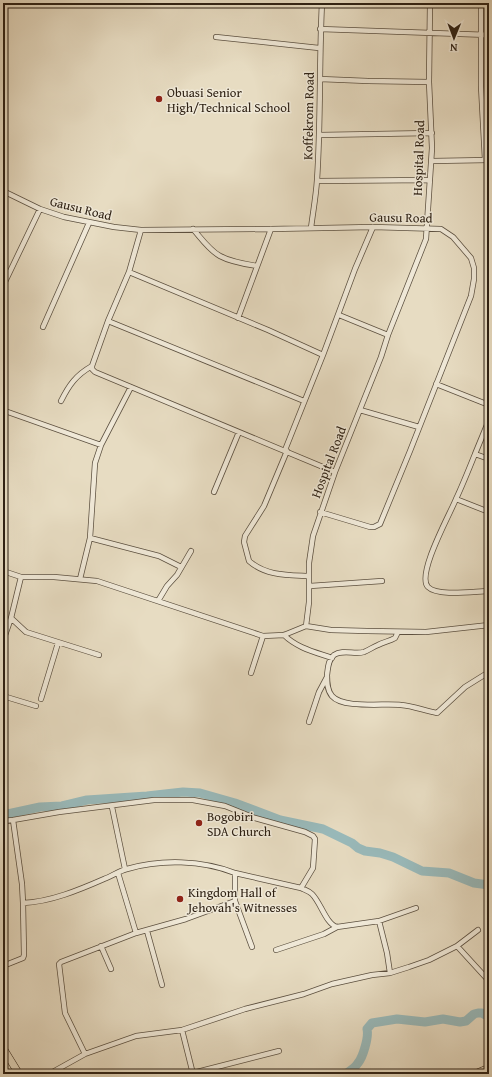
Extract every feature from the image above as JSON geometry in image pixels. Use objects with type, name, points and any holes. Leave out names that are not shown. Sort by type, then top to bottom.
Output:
[{"type":"main road","points":[[3,1048],[19,1074]]},
{"type":"main road","points":[[475,1074],[489,1068]]},
{"type":"street","name":"Koffekrom Road","points":[[311,228],[317,181],[320,29],[322,3]]},
{"type":"street","name":"Hospital Road","points":[[306,626],[313,536],[320,512],[426,241],[432,161],[429,82],[430,3]]},
{"type":"street","points":[[432,161],[487,160],[480,35],[481,3]]},
{"type":"street","points":[[320,29],[489,35]]},
{"type":"street","points":[[216,37],[320,48]]},
{"type":"street","points":[[320,79],[429,82]]},
{"type":"street","points":[[319,134],[432,133]]},
{"type":"street","points":[[317,181],[430,180]]},
{"type":"street","name":"Gausu Road","points":[[3,191],[40,209],[89,223],[114,227],[141,230],[374,227],[435,228],[445,231],[461,244],[471,258],[474,268],[471,296],[462,322],[380,524],[370,527],[320,512]]},
{"type":"street","points":[[3,286],[40,209]]},
{"type":"street","points":[[43,327],[89,223]]},
{"type":"street","points":[[309,576],[287,575],[262,571],[249,561],[244,542],[245,536],[264,506],[339,315],[355,268],[374,227]]},
{"type":"street","points":[[192,229],[213,251],[220,256],[228,260],[257,266]]},
{"type":"street","points":[[238,318],[271,229]]},
{"type":"street","points":[[61,401],[69,386],[81,373],[92,366],[108,321],[129,272],[141,230]]},
{"type":"street","points":[[129,272],[323,355]]},
{"type":"street","points":[[3,273],[9,275]]},
{"type":"street","points":[[339,315],[388,335]]},
{"type":"street","points":[[108,321],[304,402]]},
{"type":"street","points":[[92,366],[92,369],[95,372],[335,472]]},
{"type":"street","points":[[436,384],[489,405]]},
{"type":"street","points":[[80,579],[90,538],[95,463],[101,445],[131,386]]},
{"type":"street","points":[[360,410],[419,427]]},
{"type":"street","points":[[4,411],[101,445]]},
{"type":"street","points":[[489,420],[431,556],[426,573],[426,583],[428,588],[433,590],[442,592],[489,591]]},
{"type":"street","points":[[214,492],[239,432]]},
{"type":"street","points":[[475,454],[489,459]]},
{"type":"street","points":[[456,499],[489,512]]},
{"type":"street","points":[[90,538],[160,556],[181,567]]},
{"type":"street","points":[[158,602],[167,586],[177,575],[191,551]]},
{"type":"street","points":[[3,571],[21,577],[97,581],[263,636],[284,635],[306,626],[331,630],[426,632],[489,625]]},
{"type":"street","points":[[3,641],[21,577]]},
{"type":"street","points":[[310,586],[382,581]]},
{"type":"street","points":[[10,618],[26,632],[99,655]]},
{"type":"street","points":[[309,722],[327,676],[329,663],[332,658],[338,653],[364,652],[395,638],[398,632]]},
{"type":"street","points":[[284,635],[301,647],[332,658]]},
{"type":"street","points":[[251,673],[263,636]]},
{"type":"street","points":[[41,698],[58,642]]},
{"type":"street","points":[[327,676],[329,690],[332,696],[338,699],[358,704],[405,705],[437,713],[465,687],[489,672]]},
{"type":"street","points":[[3,696],[36,706]]},
{"type":"street","points":[[3,821],[59,812],[154,800],[193,800],[225,806],[255,818],[305,832],[312,836],[315,842],[313,868],[301,888]]},
{"type":"street","points":[[112,806],[125,869]]},
{"type":"street","points":[[3,966],[23,958],[24,956],[22,884],[13,820]]},
{"type":"street","points":[[23,903],[45,900],[93,884],[125,869],[164,862],[209,866],[301,888],[313,895],[329,922],[333,926],[337,927]]},
{"type":"street","points":[[118,873],[136,933]]},
{"type":"street","points":[[235,873],[235,901],[252,947]]},
{"type":"street","points":[[85,1054],[65,1013],[59,964],[136,933],[186,919],[235,901]]},
{"type":"street","points":[[276,950],[324,934],[337,927],[379,921],[416,908]]},
{"type":"street","points":[[379,921],[387,953],[390,973]]},
{"type":"street","points":[[147,930],[162,985]]},
{"type":"street","points":[[49,1074],[85,1054],[136,1036],[182,1030],[245,1010],[304,994],[332,984],[372,975],[390,973],[428,960],[457,946],[478,930]]},
{"type":"street","points":[[101,946],[111,969]]},
{"type":"street","points":[[457,946],[489,981]]},
{"type":"street","points":[[182,1030],[193,1074],[279,1051]]},
{"type":"waterway","points":[[3,815],[40,807],[62,806],[87,800],[183,792],[200,793],[235,803],[280,820],[323,829],[365,851],[393,857],[422,871],[449,873],[474,883],[489,885]]},
{"type":"waterway","points":[[345,1074],[354,1068],[360,1060],[364,1052],[367,1029],[372,1023],[397,1019],[425,1022],[443,1019],[460,1022],[466,1021],[474,1014],[478,1013],[482,1013],[489,1017]]},
{"type":"place","name":"Obuasi Senior High/Technical School","points":[[159,99]]},
{"type":"place","name":"Bogobiri SDA Church","points":[[199,823]]},
{"type":"place","name":"Kingdom Hall of Jehovah's Witnesses","points":[[180,899]]}]
